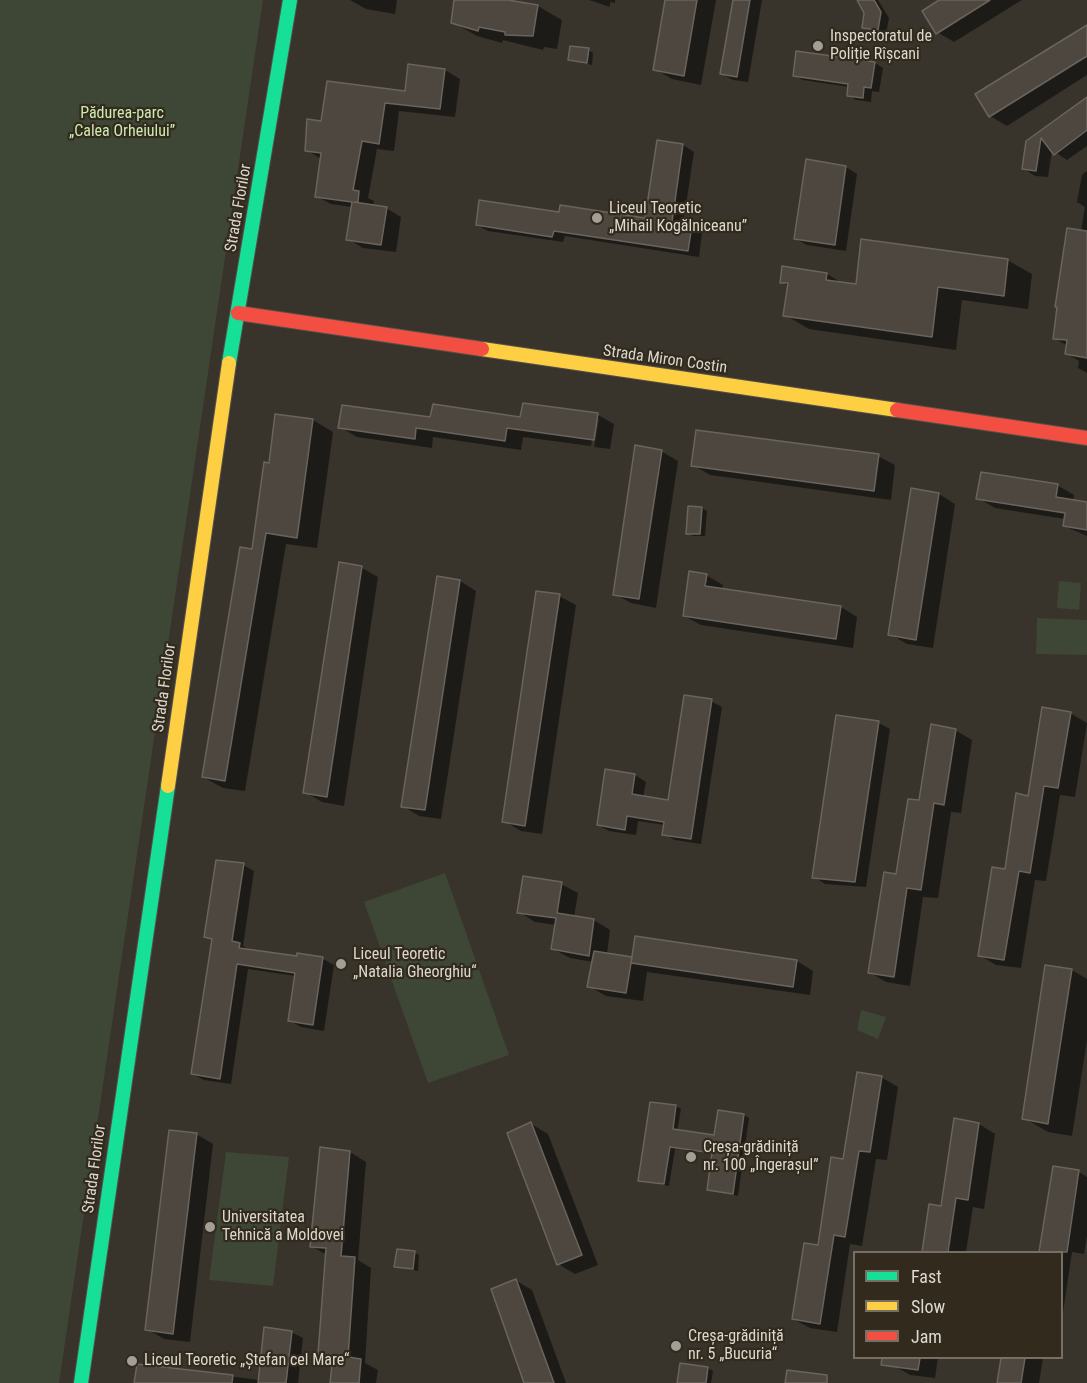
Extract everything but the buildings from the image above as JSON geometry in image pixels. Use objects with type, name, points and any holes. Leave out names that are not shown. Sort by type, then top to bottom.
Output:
[{"type":"main road","name":"Strada Florilor","points":[[81,1383],[207,508],[290,0]]},
{"type":"main road","name":"Strada Miron Costin","points":[[238,313],[1087,438]]},
{"type":"green space","name":"Pădurea-parc „Calea Orheiului”","points":[[0,0],[263,0],[59,1383],[0,1383]]},
{"type":"green space","points":[[1059,581],[1081,583],[1079,610],[1057,608]]},
{"type":"green space","points":[[1037,618],[1087,620],[1087,655],[1036,654]]},
{"type":"green space","points":[[445,873],[509,1055],[428,1083],[364,902]]},
{"type":"green space","points":[[861,1010],[886,1017],[878,1039],[857,1030]]},
{"type":"green space","points":[[226,1152],[289,1157],[273,1286],[209,1280]]},
{"type":"traffic: fast","points":[[229,363],[290,0]]},
{"type":"traffic: fast","points":[[81,1383],[168,786]]},
{"type":"traffic: slow","points":[[482,349],[897,410]]},
{"type":"traffic: slow","points":[[168,786],[229,363]]},
{"type":"traffic: jam","points":[[238,313],[482,349]]},
{"type":"traffic: jam","points":[[897,410],[1087,438]]},
{"type":"place","name":"Inspectoratul de Poliție Rîșcani","points":[[818,46]]},
{"type":"place","name":"Liceul Teoretic „Mihail Kogălniceanu”","points":[[597,218]]},
{"type":"place","name":"Liceul Teoretic „Natalia Gheorghiu“","points":[[341,964]]},
{"type":"place","name":"Creșa-grădiniță nr. 100 „Îngerașul”","points":[[691,1157]]},
{"type":"place","name":"Universitatea Tehnică a Moldovei","points":[[210,1227]]},
{"type":"place","name":"Creșa-grădiniță nr. 5 „Bucuria“","points":[[676,1346]]},
{"type":"place","name":"Liceul Teoretic „Ștefan cel Mare“","points":[[132,1361]]}]
